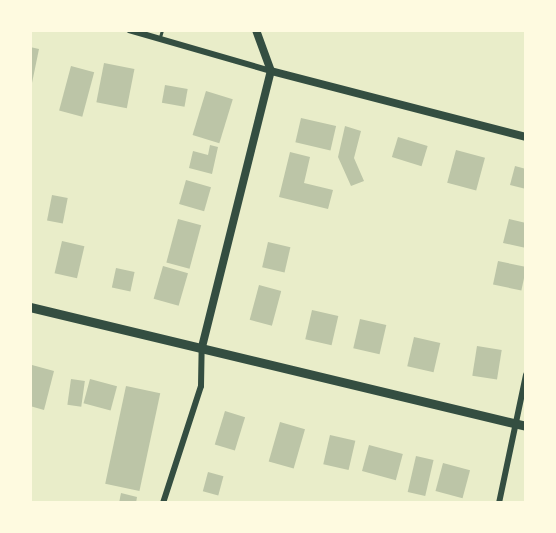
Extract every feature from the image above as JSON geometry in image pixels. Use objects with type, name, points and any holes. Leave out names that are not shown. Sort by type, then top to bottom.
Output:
[{"type":"main road","points":[[30,307],[202,346],[526,426]]},
{"type":"street","points":[[129,30],[161,34],[271,71],[526,137]]},
{"type":"street","points":[[163,503],[201,386],[202,346],[271,71],[256,30]]},
{"type":"street","points":[[499,503],[526,375]]},
{"type":"building","points":[[30,47],[39,49],[32,83],[30,83]]},
{"type":"building","points":[[104,63],[134,69],[127,108],[96,102]]},
{"type":"building","points":[[71,66],[94,72],[82,117],[59,110]]},
{"type":"building","points":[[165,85],[188,89],[185,107],[162,103]]},
{"type":"building","points":[[206,91],[233,99],[219,143],[193,135]]},
{"type":"building","points":[[301,118],[336,126],[330,150],[295,142]]},
{"type":"building","points":[[345,126],[361,131],[354,158],[364,181],[351,186],[338,157]]},
{"type":"building","points":[[398,137],[428,146],[422,166],[392,157]]},
{"type":"building","points":[[210,145],[218,147],[212,174],[189,168],[193,151],[208,155]]},
{"type":"building","points":[[456,150],[485,158],[476,191],[447,183]]},
{"type":"building","points":[[290,152],[310,157],[304,183],[333,190],[328,209],[279,197]]},
{"type":"building","points":[[515,166],[526,169],[526,189],[510,185]]},
{"type":"building","points":[[186,180],[211,187],[204,211],[179,204]]},
{"type":"building","points":[[52,195],[68,198],[63,224],[47,221]]},
{"type":"building","points":[[178,219],[201,225],[190,269],[166,262]]},
{"type":"building","points":[[509,219],[526,223],[526,248],[503,243]]},
{"type":"building","points":[[62,241],[84,246],[77,278],[55,273]]},
{"type":"building","points":[[268,242],[290,247],[285,273],[262,267]]},
{"type":"building","points":[[498,261],[526,267],[521,291],[493,284]]},
{"type":"building","points":[[163,266],[188,273],[179,306],[154,299]]},
{"type":"building","points":[[116,268],[135,272],[130,292],[112,288]]},
{"type":"building","points":[[259,285],[281,291],[272,326],[250,320]]},
{"type":"building","points":[[312,310],[338,316],[332,345],[305,339]]},
{"type":"building","points":[[360,319],[386,325],[380,354],[353,348]]},
{"type":"building","points":[[414,337],[440,343],[434,372],[407,366]]},
{"type":"building","points":[[477,346],[502,350],[497,380],[472,376]]},
{"type":"building","points":[[32,365],[54,371],[44,410],[30,406]]},
{"type":"building","points":[[71,379],[85,381],[81,407],[67,405]]},
{"type":"building","points":[[90,379],[117,386],[111,410],[84,403]]},
{"type":"building","points":[[126,386],[160,393],[139,491],[105,484]]},
{"type":"building","points":[[225,411],[245,417],[235,451],[215,444]]},
{"type":"building","points":[[280,422],[305,429],[294,469],[269,461]]},
{"type":"building","points":[[330,435],[355,441],[349,470],[323,464]]},
{"type":"building","points":[[369,445],[403,454],[396,480],[362,471]]},
{"type":"building","points":[[416,456],[434,460],[425,496],[408,492]]},
{"type":"building","points":[[443,463],[470,470],[463,498],[435,491]]},
{"type":"building","points":[[208,472],[223,476],[218,495],[203,491]]},
{"type":"building","points":[[121,493],[137,497],[136,503],[119,503]]}]
